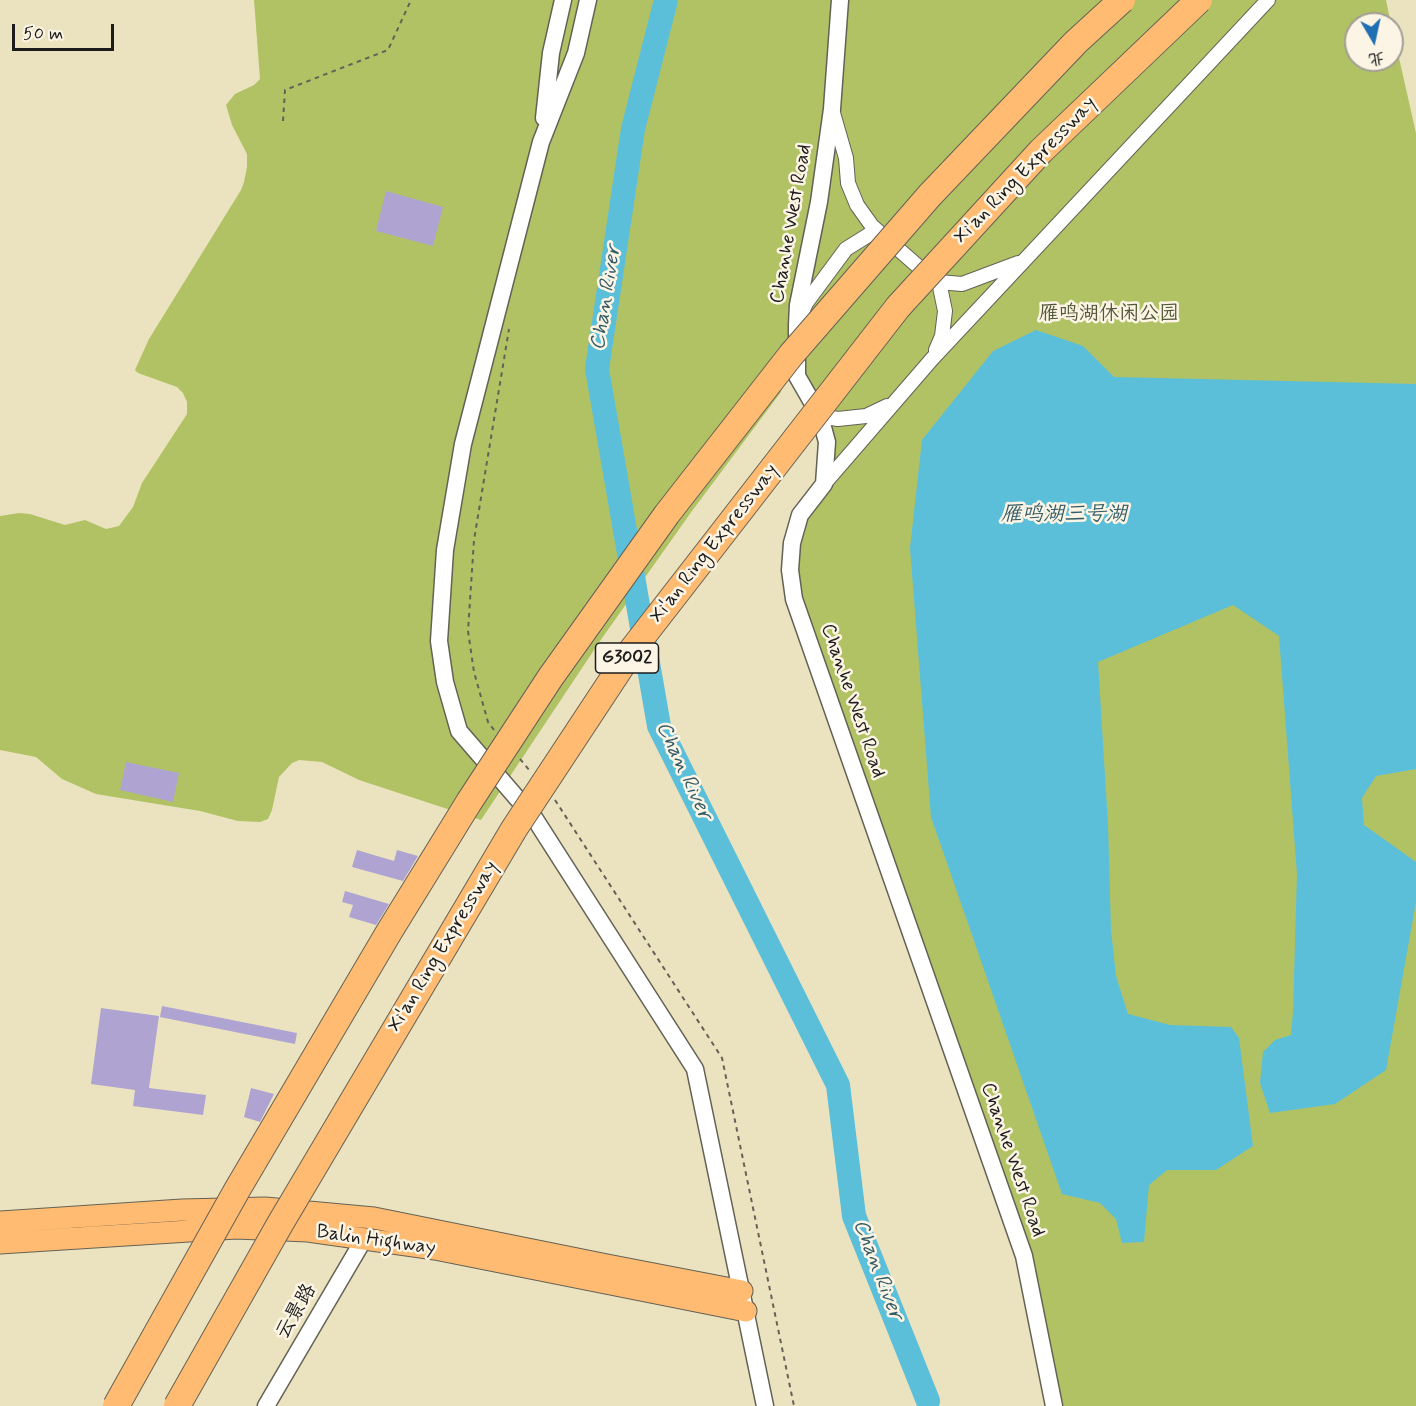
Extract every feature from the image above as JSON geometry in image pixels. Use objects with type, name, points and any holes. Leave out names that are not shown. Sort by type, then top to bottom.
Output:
[{"type":"highway","name":"G3002","points":[[116,1406],[237,1190],[377,953],[470,802],[550,678],[667,514],[791,355],[946,178],[1076,42],[1122,0]]},
{"type":"highway","name":"Xi'an Ring Expressway","points":[[177,1406],[280,1224],[514,829],[632,650],[898,307],[1041,151],[1199,0]]},
{"type":"main road","name":"Balin Highway","points":[[0,1222],[183,1210],[265,1208],[374,1218],[607,1266],[744,1301]]},
{"type":"main road","name":"Balin Highway","points":[[0,1243],[236,1228],[308,1231],[435,1249],[744,1301]]},
{"type":"street","points":[[541,142],[551,53],[563,0]]},
{"type":"street","points":[[588,0],[576,53],[541,142],[463,444],[445,550],[439,641],[445,682],[459,731],[535,819],[695,1069],[765,1406]]},
{"type":"street","name":"Chanhe West Road","points":[[840,0],[832,109],[819,202],[798,305],[797,325],[797,376],[820,416],[826,442],[824,484],[800,516],[792,543],[790,570],[794,599],[1024,1256],[1054,1406]]},
{"type":"street","points":[[824,484],[932,359],[1268,0]]},
{"type":"street","points":[[832,109],[846,158],[848,183],[857,205],[872,226],[939,282],[962,284],[1023,261]]},
{"type":"street","points":[[797,325],[806,303],[846,249],[870,234],[883,236]]},
{"type":"street","points":[[932,359],[942,336],[945,312],[939,282]]},
{"type":"street","points":[[820,416],[838,419],[866,416],[893,403]]},
{"type":"street","name":"云景路","points":[[266,1406],[364,1239]]},
{"type":"path","points":[[283,121],[285,90],[388,50],[411,0]]},
{"type":"path","points":[[495,730],[488,722],[474,672],[468,631],[474,540],[510,329]]},
{"type":"path","points":[[516,754],[530,771]]},
{"type":"path","points":[[552,796],[559,804]]},
{"type":"green space","name":"雁鸣湖休闲公园","points":[[254,0],[1386,0],[1388,12],[1344,12],[1344,72],[1402,72],[1416,133],[1416,1406],[1054,1406],[1024,1256],[794,599],[792,543],[824,484],[827,443],[807,393],[798,302],[781,392],[692,511],[600,641],[481,820],[359,780],[322,762],[299,760],[292,763],[279,777],[268,819],[260,822],[238,821],[200,811],[96,794],[62,779],[36,757],[0,750],[0,516],[30,514],[65,525],[85,520],[106,529],[119,526],[133,507],[142,483],[187,414],[187,402],[177,387],[135,370],[149,339],[241,190],[247,167],[247,154],[232,125],[226,105],[235,94],[254,85],[260,79]]},
{"type":"water","name":"雁鸣湖三号湖","points":[[1036,330],[1083,346],[1114,377],[1416,384],[1416,769],[1376,776],[1362,798],[1364,825],[1416,862],[1416,902],[1386,1070],[1335,1104],[1270,1113],[1260,1083],[1263,1052],[1275,1040],[1291,1035],[1293,1012],[1297,874],[1279,636],[1233,605],[1098,662],[1108,824],[1111,930],[1116,976],[1128,1014],[1170,1025],[1231,1027],[1239,1038],[1253,1146],[1216,1170],[1167,1170],[1149,1185],[1144,1242],[1122,1243],[1116,1219],[1100,1203],[1062,1194],[931,817],[910,548],[922,440],[993,351]]},
{"type":"building","points":[[386,191],[443,207],[433,246],[376,231]]},
{"type":"building","points":[[126,762],[179,773],[173,802],[120,790]]},
{"type":"building","points":[[357,850],[394,861],[397,850],[418,856],[403,881],[352,867]]},
{"type":"building","points":[[345,891],[389,904],[376,925],[349,917],[353,905],[342,902]]},
{"type":"building","points":[[162,1006],[297,1033],[295,1044],[160,1017]]},
{"type":"building","points":[[101,1008],[159,1016],[149,1088],[206,1095],[203,1115],[133,1106],[135,1090],[91,1084]]},
{"type":"building","points":[[251,1088],[274,1094],[260,1122],[244,1117]]},
{"type":"waterway","name":"Chan River","points":[[666,0],[633,129],[597,369],[659,726],[838,1085],[854,1216],[928,1401]]}]
